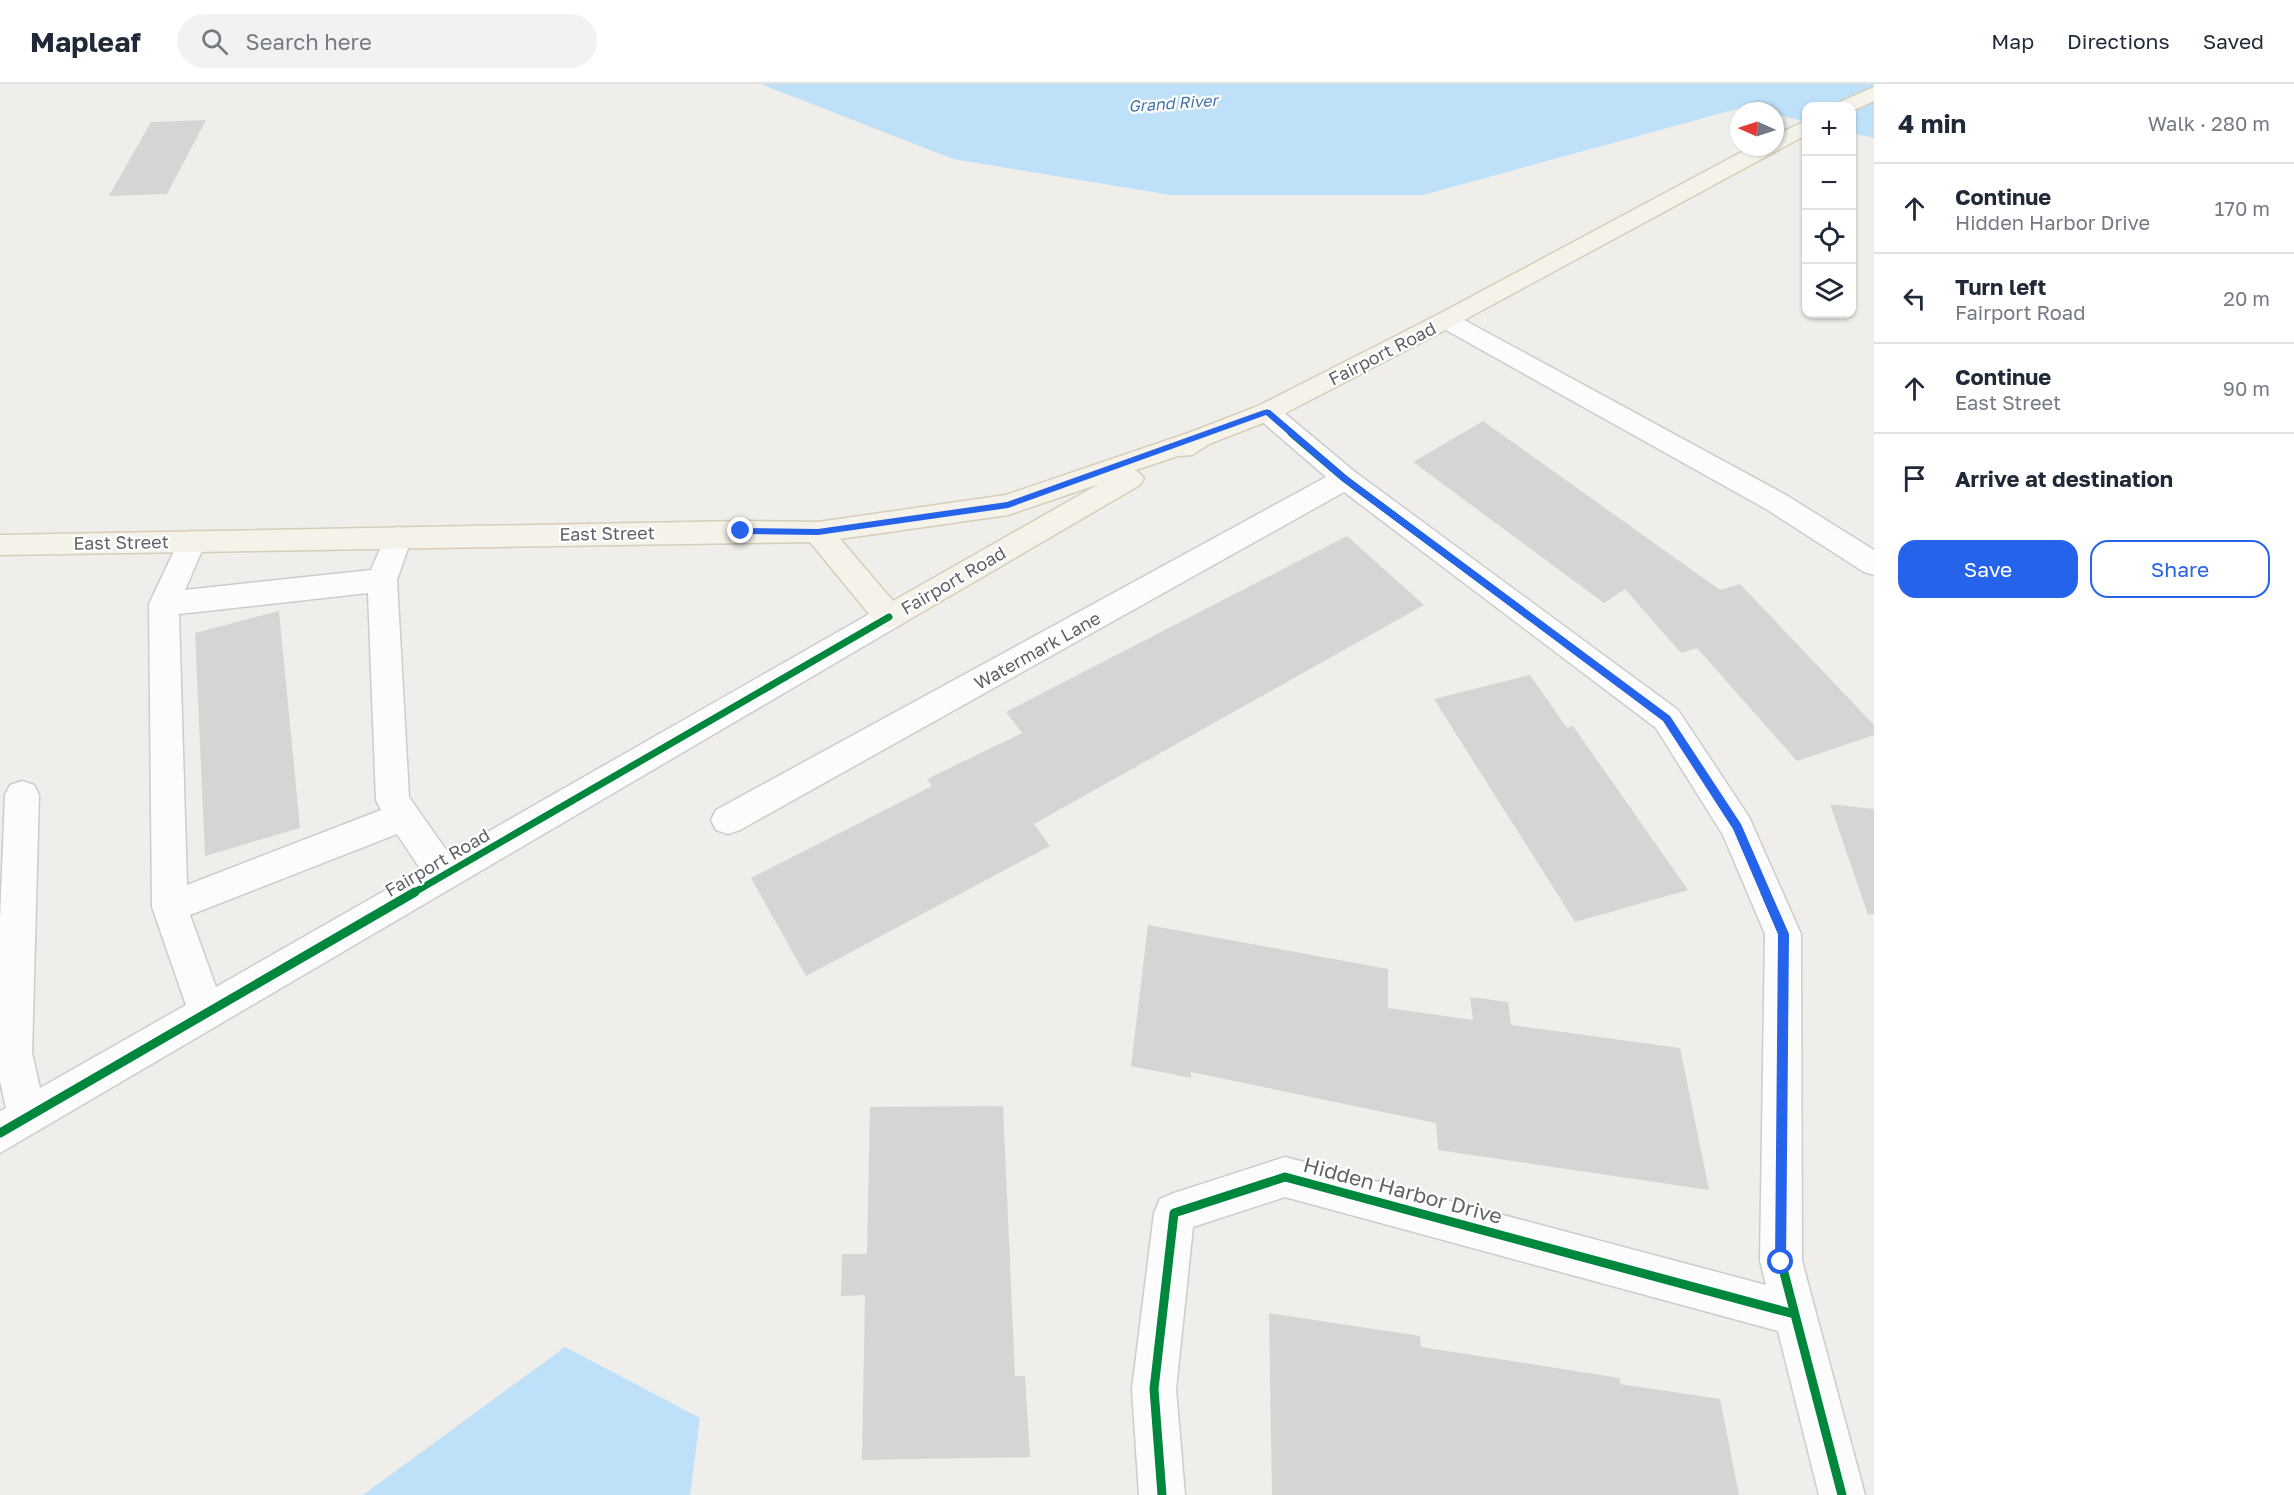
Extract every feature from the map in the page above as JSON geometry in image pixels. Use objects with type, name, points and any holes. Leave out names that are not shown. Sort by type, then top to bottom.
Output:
[{"type":"main road","points":[[1855,102],[1874,93]]},
{"type":"main road","name":"Fairport Road","points":[[1784,138],[1802,129]]},
{"type":"main road","name":"Fairport Road","points":[[889,617],[1200,438],[1267,412],[1446,321],[1751,156]]},
{"type":"main road","name":"East Street","points":[[0,545],[818,532],[1008,505],[1200,438]]},
{"type":"main road","points":[[818,532],[889,617]]},
{"type":"street","points":[[1446,321],[1776,502],[1874,564]]},
{"type":"street","points":[[1267,412],[1345,479],[1667,718],[1737,827],[1783,934],[1781,1262],[1842,1495]]},
{"type":"street","name":"Watermark Lane","points":[[728,820],[1345,479]]},
{"type":"street","points":[[398,537],[382,580],[393,800],[444,875]]},
{"type":"street","points":[[192,541],[164,604],[170,907],[207,1013]]},
{"type":"street","points":[[164,604],[382,580]]},
{"type":"street","name":"Fairport Road","points":[[14,1125],[889,617]]},
{"type":"street","points":[[14,1125],[13,1053],[22,795]]},
{"type":"street","points":[[170,907],[404,816]]},
{"type":"street","name":"Hidden Harbor Drive","points":[[1162,1495],[1154,1389],[1174,1213],[1285,1177],[1794,1314]]},
{"type":"water","name":"Grand River","points":[[761,84],[1874,84],[1874,138],[1856,134],[1856,102],[1802,102],[1802,121],[1784,116],[1784,102],[1730,102],[1730,111],[1423,195],[1171,195],[953,159]]},
{"type":"water","points":[[565,1347],[700,1418],[690,1495],[363,1495]]},
{"type":"building","points":[[206,120],[167,194],[109,196],[151,122]]},
{"type":"building","points":[[1483,421],[1720,590],[1740,584],[1874,725],[1874,735],[1797,761],[1697,648],[1681,653],[1625,589],[1604,603],[1413,462]]},
{"type":"building","points":[[1347,536],[1424,605],[1034,824],[1050,846],[806,976],[751,878],[932,786],[927,779],[1022,733],[1006,712]]},
{"type":"building","points":[[279,611],[300,828],[205,856],[195,633]]},
{"type":"building","points":[[1530,675],[1567,728],[1573,726],[1688,890],[1575,922],[1434,699]]},
{"type":"building","points":[[1830,804],[1874,809],[1874,914],[1868,915]]},
{"type":"building","points":[[1148,925],[1388,969],[1388,1008],[1473,1020],[1470,997],[1508,1002],[1511,1025],[1680,1048],[1709,1190],[1438,1150],[1436,1123],[1191,1072],[1191,1078],[1131,1066]]},
{"type":"building","points":[[1003,1106],[1015,1376],[1025,1376],[1030,1457],[862,1460],[865,1295],[841,1296],[842,1254],[867,1254],[870,1107]]},
{"type":"building","points":[[1269,1313],[1420,1336],[1421,1347],[1620,1378],[1620,1384],[1720,1399],[1739,1495],[1272,1495]]},
{"type":"cycle path","points":[[1267,412],[1345,479],[1667,719],[1737,827],[1783,934],[1781,1261],[1842,1495]]},
{"type":"cycle path","points":[[0,1133],[889,617]]},
{"type":"cycle path","points":[[1162,1495],[1154,1389],[1174,1213],[1285,1177],[1794,1314]]},
{"type":"route","points":[[741,531],[818,532],[1008,505],[1200,438],[1267,412],[1345,479],[1667,718],[1737,827],[1783,934],[1781,1262]]}]
